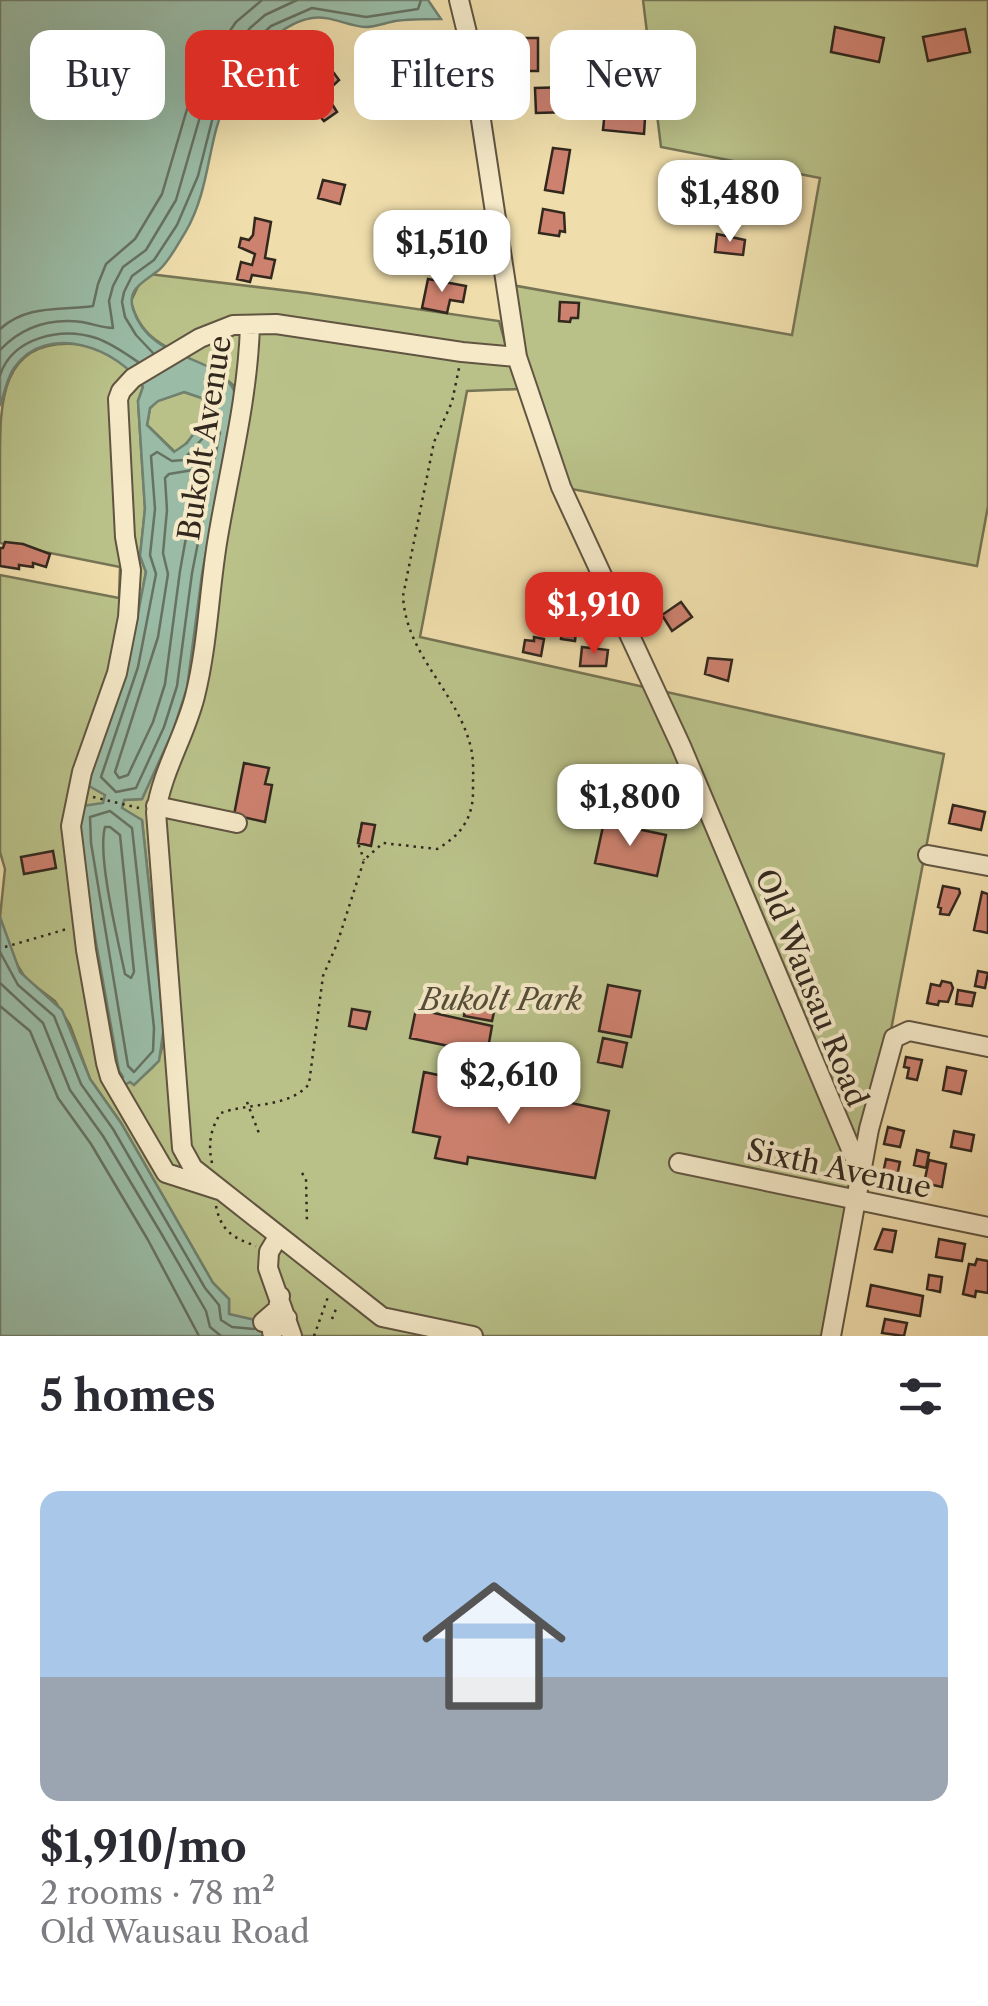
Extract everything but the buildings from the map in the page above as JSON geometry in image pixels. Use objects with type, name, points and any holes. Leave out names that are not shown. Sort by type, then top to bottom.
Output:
[{"type":"street","name":"Old Wausau Road","points":[[459,0],[517,357],[561,487],[681,746],[860,1173]]},
{"type":"street","points":[[250,324],[276,324],[517,357]]},
{"type":"street","name":"Bukolt Avenue","points":[[216,1187],[166,1173],[110,1077],[82,924],[72,826],[82,772],[117,673],[128,618],[131,570],[125,536],[117,407],[121,390],[133,378],[219,329],[250,324],[248,380],[218,534],[200,676],[156,809],[182,1148],[193,1168],[216,1187],[271,1243],[379,1326],[473,1336]]},
{"type":"street","points":[[156,809],[237,822]]},
{"type":"street","points":[[928,855],[988,866]]},
{"type":"street","points":[[832,1336],[860,1173],[884,1064],[898,1034],[909,1031],[988,1047]]},
{"type":"street","name":"Sixth Avenue","points":[[678,1163],[988,1227]]},
{"type":"street","points":[[271,1243],[268,1268],[280,1296],[290,1327],[267,1327],[278,1309],[280,1296]]},
{"type":"path","points":[[271,1243],[228,1233],[220,1221],[209,1149],[217,1118],[247,1104],[300,1093],[309,1084],[323,976],[364,860],[383,843],[437,849],[459,833],[473,808],[472,750],[457,715],[416,650],[403,609],[434,442],[452,402],[462,352]]},
{"type":"path","points":[[104,800],[156,809]]},
{"type":"path","points":[[362,823],[358,844],[364,860]]},
{"type":"path","points":[[5,947],[82,924]]},
{"type":"path","points":[[247,1104],[260,1136]]},
{"type":"path","points":[[302,1173],[306,1179],[307,1223]]},
{"type":"path","points":[[314,1336],[326,1311],[326,1289]]},
{"type":"path","points":[[326,1311],[334,1314]]},
{"type":"green space","points":[[643,0],[988,0],[988,506],[977,566],[561,487],[506,284],[792,335],[820,178],[661,147],[658,120],[696,120],[696,30],[647,30]]},
{"type":"green space","name":"Bukolt Park","points":[[149,274],[499,321],[518,389],[467,391],[420,637],[944,754],[891,1030],[824,1336],[274,1336],[229,1314],[229,1299],[213,1283],[121,1123],[90,1079],[70,1025],[55,1001],[26,979],[11,955],[0,917],[5,869],[0,852],[0,575],[119,598],[120,567],[0,543],[1,417],[9,379],[32,352],[50,345],[75,344],[114,358],[143,387],[138,401],[145,509],[140,556],[146,572],[128,665],[95,761],[105,795],[86,886],[114,1048],[130,1082],[147,1073],[160,1054],[164,1027],[142,821],[122,808],[123,800],[142,799],[173,731],[187,688],[202,574],[229,438],[233,385],[160,343],[137,319],[131,301],[140,282]]},
{"type":"green space","points":[[184,392],[202,398],[208,413],[201,427],[175,452],[147,425],[150,408],[157,401]]},
{"type":"water","points":[[0,0],[428,0],[441,19],[401,20],[365,27],[312,18],[284,30],[185,30],[185,120],[219,120],[194,214],[171,256],[135,290],[133,309],[154,340],[215,370],[235,393],[202,574],[187,688],[173,731],[142,799],[124,800],[122,808],[142,820],[164,1027],[159,1061],[134,1085],[121,1083],[123,1077],[86,886],[79,817],[83,806],[103,803],[105,795],[89,786],[90,778],[128,665],[146,572],[140,556],[145,509],[138,401],[143,387],[132,373],[100,351],[63,343],[28,354],[8,381],[0,406]],"holes":[[[184,392],[202,398],[208,413],[187,443],[174,452],[147,425],[150,408]]]},
{"type":"water","points":[[0,917],[20,972],[62,1010],[90,1079],[121,1123],[213,1283],[229,1299],[229,1314],[260,1321],[274,1336],[0,1336]]}]
